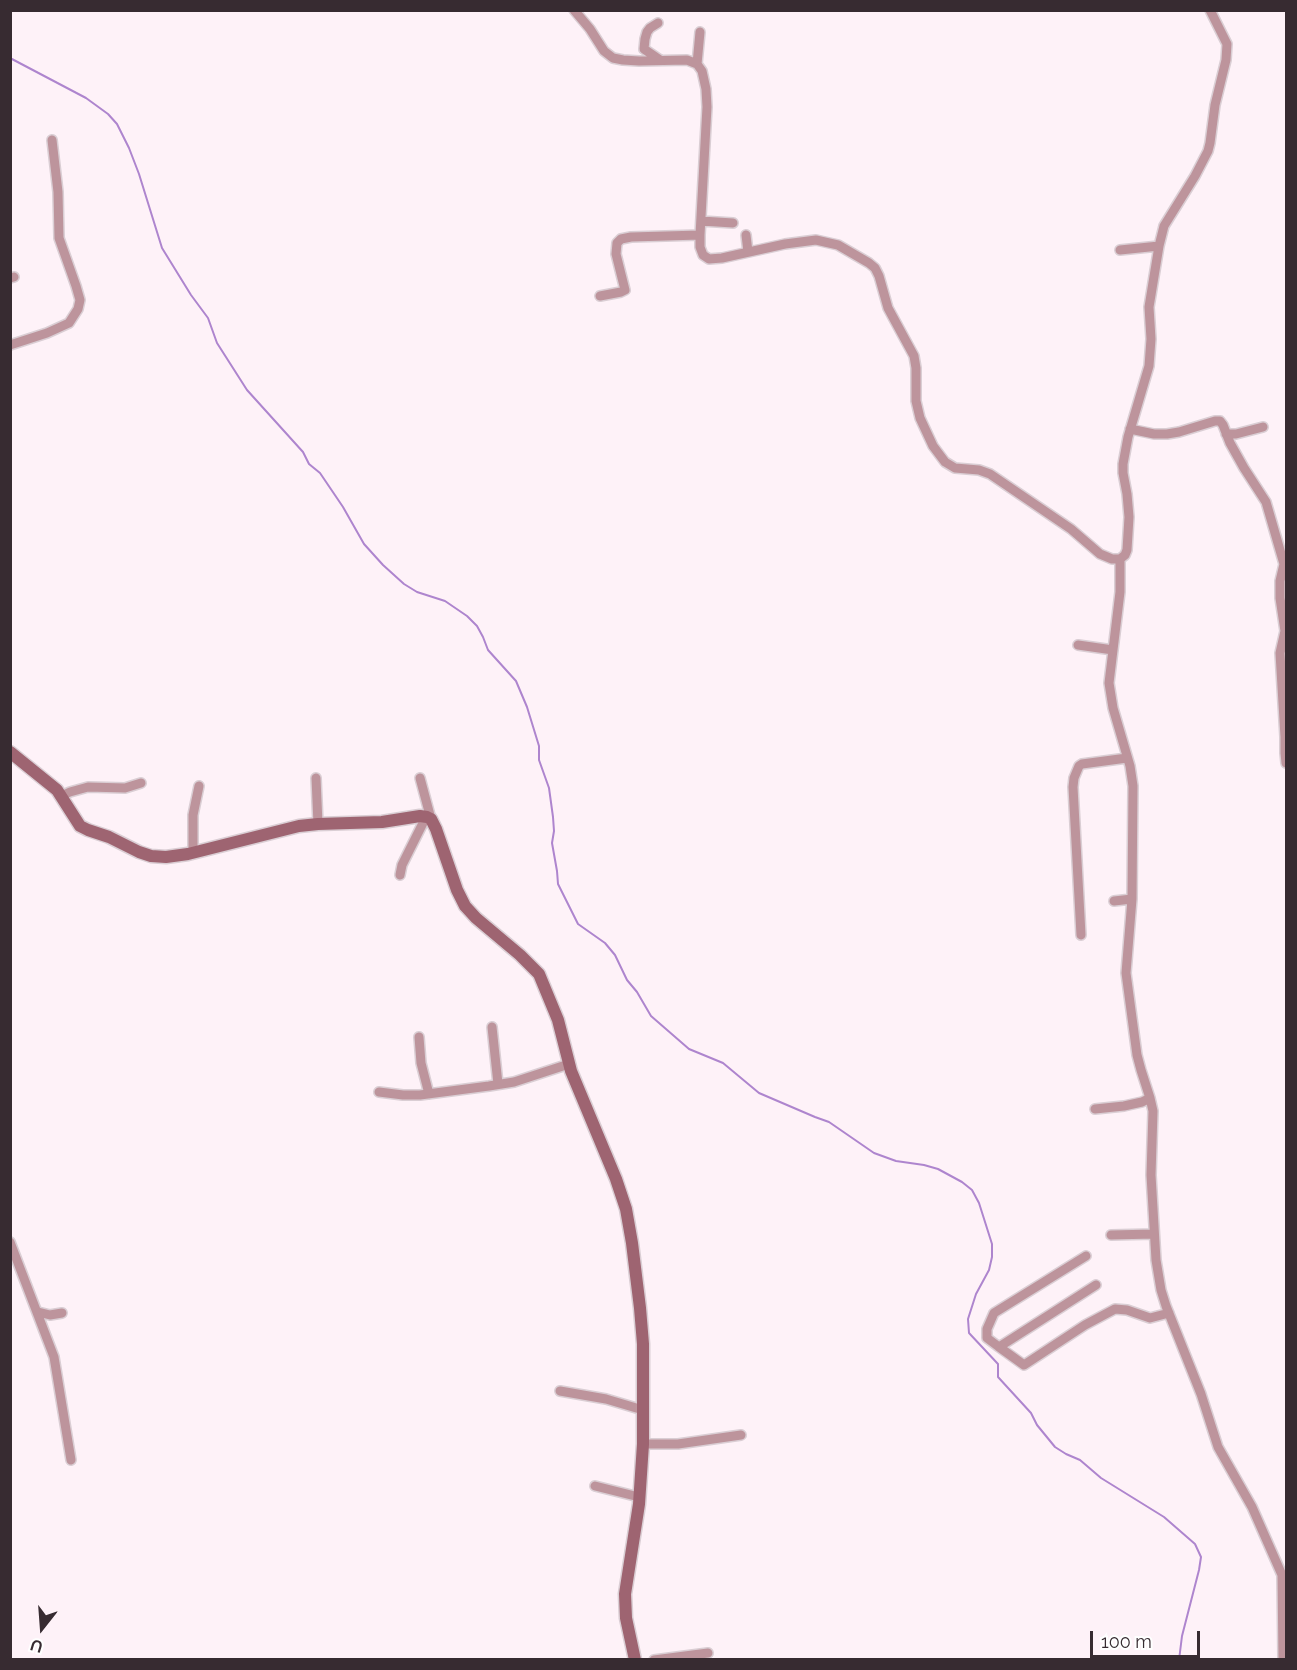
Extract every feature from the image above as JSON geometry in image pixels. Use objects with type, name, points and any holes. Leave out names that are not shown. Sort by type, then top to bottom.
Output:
[{"type":"street","points":[[574,10],[604,51],[613,58],[687,60],[697,64]]},
{"type":"street","points":[[700,32],[697,64],[704,78],[707,107],[701,251],[709,259],[722,258],[800,242],[823,241],[838,244],[869,263],[879,276],[888,308],[914,356],[916,400],[920,418],[933,446],[945,462],[955,468],[979,470],[990,474],[1071,529],[1100,554],[1112,559],[1120,559],[1125,555],[1128,543],[1128,503],[1122,473],[1124,456],[1149,366],[1150,301],[1159,246],[1164,226],[1195,176],[1210,143],[1215,105],[1225,68],[1227,44],[1210,10]]},
{"type":"street","points":[[658,23],[647,32],[644,49],[661,61]]},
{"type":"street","points":[[10,345],[47,333],[69,322],[78,309],[80,300],[59,237],[58,192],[52,141]]},
{"type":"street","points":[[701,221],[733,223]]},
{"type":"street","points":[[600,296],[625,290],[616,254],[617,243],[621,239],[700,235]]},
{"type":"street","points":[[746,235],[748,252]]},
{"type":"street","points":[[1120,250],[1159,246]]},
{"type":"street","points":[[1130,429],[1167,434],[1218,421],[1222,423],[1249,477],[1266,502],[1276,541],[1284,561],[1280,581],[1280,598],[1286,631],[1280,653],[1287,763]]},
{"type":"street","points":[[1226,434],[1236,434],[1263,427]]},
{"type":"street","points":[[1120,559],[1120,591],[1110,691],[1132,776],[1132,899],[1127,983],[1133,1011],[1137,1055],[1153,1111],[1151,1176],[1158,1275],[1169,1313],[1201,1394],[1218,1447],[1247,1496],[1280,1571],[1283,1582],[1283,1659]]},
{"type":"street","points":[[1078,645],[1113,650]]},
{"type":"street","points":[[10,752],[49,782],[62,796],[80,826],[110,837],[139,852],[159,857],[193,853],[318,824],[365,823],[420,816],[429,818]]},
{"type":"street","points":[[1081,935],[1074,778],[1077,769],[1082,764],[1127,758]]},
{"type":"street","points":[[316,778],[318,824]]},
{"type":"street","points":[[420,778],[429,818],[436,829],[457,890],[465,906],[539,974],[558,1020],[569,1064],[626,1209],[636,1268],[642,1332],[643,1444],[637,1522],[626,1594],[626,1618],[635,1659]]},
{"type":"street","points":[[62,796],[88,787],[125,788],[141,783]]},
{"type":"street","points":[[193,853],[193,820],[199,786]]},
{"type":"street","points":[[400,876],[402,865],[429,818]]},
{"type":"street","points":[[1114,901],[1132,899]]},
{"type":"street","points":[[492,1027],[498,1084]]},
{"type":"street","points":[[420,1037],[421,1063],[429,1094]]},
{"type":"street","points":[[379,1092],[403,1095],[429,1094],[514,1082],[569,1064]]},
{"type":"street","points":[[1095,1109],[1136,1104],[1150,1098]]},
{"type":"street","points":[[1111,1235],[1154,1234]]},
{"type":"street","points":[[10,1242],[54,1357],[70,1460]]},
{"type":"street","points":[[1086,1256],[994,1313],[987,1329],[987,1338],[1024,1365],[1085,1325],[1115,1309],[1127,1310],[1150,1318],[1169,1313]]},
{"type":"street","points":[[999,1347],[1096,1285]]},
{"type":"street","points":[[38,1312],[50,1315],[62,1313]]},
{"type":"street","points":[[560,1391],[643,1410]]},
{"type":"street","points":[[643,1444],[678,1443],[741,1435]]},
{"type":"street","points":[[595,1486],[639,1497]]},
{"type":"street","points":[[654,1659],[708,1653]]},
{"type":"waterway","points":[[10,58],[86,98],[108,114],[117,124],[139,174],[162,248],[208,318],[217,343],[247,390],[303,452],[309,464],[320,473],[364,544],[383,565],[404,584],[417,592],[445,601],[467,616],[477,626],[488,650],[516,681],[527,707],[539,746],[539,760],[549,788],[554,831],[552,843],[558,884],[578,924],[605,943],[615,955],[627,980],[651,1016],[689,1049],[723,1063],[759,1093],[829,1122],[874,1153],[896,1161],[938,1169],[972,1190],[979,1203],[992,1244],[992,1257],[989,1270],[976,1294],[968,1319],[969,1333],[998,1364],[998,1377],[1031,1413],[1037,1425],[1055,1447],[1080,1460],[1101,1478],[1164,1517],[1195,1544],[1201,1557],[1182,1636],[1179,1660]]}]
